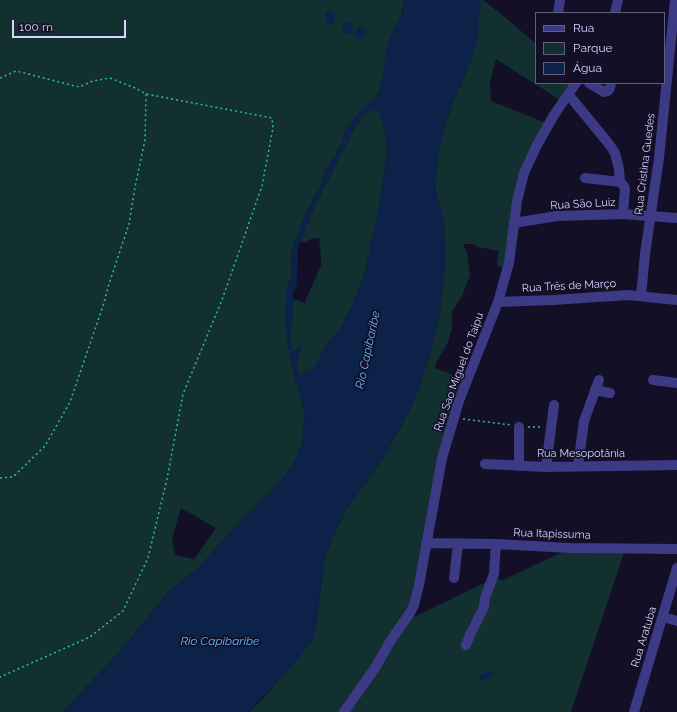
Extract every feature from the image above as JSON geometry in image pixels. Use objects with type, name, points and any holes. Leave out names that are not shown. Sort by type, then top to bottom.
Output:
[{"type":"street","points":[[558,12],[560,0]]},
{"type":"street","points":[[615,12],[618,0]]},
{"type":"street","name":"Rua Cristina Guedes","points":[[641,296],[644,254],[658,158],[675,0]]},
{"type":"street","name":"Rua Sao Miguel do Taipu","points":[[344,712],[366,682],[391,640],[410,613],[419,585],[442,458],[454,418],[498,302],[509,263],[517,201],[524,173],[528,161],[554,114],[575,84]]},
{"type":"street","points":[[591,84],[604,92],[608,91],[611,84]]},
{"type":"street","points":[[568,94],[615,153],[619,169],[620,182],[625,189],[623,214]]},
{"type":"street","points":[[585,178],[620,182]]},
{"type":"street","name":"Rua São Luiz","points":[[514,223],[557,216],[623,214],[677,218]]},
{"type":"street","name":"Rua Três de Março","points":[[498,302],[628,295],[677,300]]},
{"type":"street","points":[[578,466],[584,421],[599,380]]},
{"type":"street","points":[[653,380],[677,383]]},
{"type":"street","points":[[595,390],[610,393]]},
{"type":"street","points":[[546,467],[554,405]]},
{"type":"street","points":[[519,466],[520,426]]},
{"type":"street","name":"Rua Mesopotânia","points":[[485,464],[546,467],[677,465]]},
{"type":"street","name":"Rua Itapissuma","points":[[426,543],[496,544],[570,548],[677,549]]},
{"type":"street","points":[[454,578],[458,544]]},
{"type":"street","points":[[466,645],[484,607],[485,598],[494,574],[496,544]]},
{"type":"street","name":"Rua Aratuba","points":[[634,712],[677,568]]},
{"type":"street","points":[[663,617],[677,621]]},
{"type":"path","points":[[0,78],[16,71],[79,87],[93,81],[110,78],[146,94],[272,118],[273,128],[262,186],[222,300],[183,394],[167,479],[148,558],[123,611],[90,637],[0,677]]},
{"type":"path","points":[[0,478],[13,477],[44,446],[70,402],[129,224],[134,187],[145,140],[146,94]]},
{"type":"path","points":[[454,418],[520,426],[550,427]]},
{"type":"green space","points":[[0,0],[405,0],[379,93],[352,121],[344,133],[341,145],[326,170],[320,188],[308,209],[291,251],[292,275],[288,285],[285,321],[290,358],[305,415],[302,444],[293,465],[280,482],[233,529],[201,565],[169,591],[116,656],[62,712],[0,712]],"holes":[[[181,508],[216,528],[194,559],[175,555],[172,539]]]},
{"type":"green space","points":[[481,0],[483,0],[535,43],[535,84],[496,59],[490,81],[491,101],[546,123],[538,137],[504,268],[497,265],[499,251],[478,247],[473,244],[463,244],[467,253],[470,275],[462,296],[452,312],[452,329],[448,342],[436,363],[435,368],[464,379],[413,599],[409,608],[341,712],[249,712],[262,700],[312,640],[316,625],[325,556],[345,512],[382,459],[401,427],[416,396],[430,354],[440,311],[445,266],[444,219],[437,199],[435,182],[438,156],[443,130],[471,60]]},
{"type":"green space","points":[[535,84],[570,84],[560,100]]},
{"type":"green space","points":[[370,110],[379,111],[385,133],[387,152],[380,201],[365,273],[342,326],[326,347],[310,374],[300,376],[298,373],[298,356],[301,348],[293,352],[291,350],[290,335],[293,314],[292,299],[301,301],[305,304],[321,266],[321,256],[319,238],[311,239],[304,243],[300,241],[313,210],[351,135],[363,115]]},
{"type":"green space","points":[[560,553],[624,553],[571,712],[346,712],[408,620],[492,579],[503,580]]},
{"type":"water","name":"Rio Capibaribe","points":[[405,0],[481,0],[477,39],[471,60],[443,130],[435,182],[437,199],[444,219],[445,266],[440,311],[430,354],[416,396],[401,427],[382,459],[345,512],[325,556],[316,625],[312,640],[298,660],[249,712],[62,712],[116,656],[169,591],[201,565],[233,529],[280,482],[293,464],[302,444],[305,415],[290,358],[285,321],[286,293],[292,275],[291,251],[308,209],[320,188],[326,170],[341,145],[344,133],[352,121],[379,93],[388,42],[403,10]],"holes":[[[370,110],[379,111],[385,133],[387,152],[380,201],[365,273],[342,326],[326,347],[310,374],[309,370],[306,369],[300,376],[298,373],[298,356],[301,348],[299,345],[296,351],[293,352],[290,335],[293,314],[293,293],[297,284],[298,247],[313,210],[351,135],[363,115]]]},
{"type":"water","points":[[327,11],[335,13],[334,22],[329,25],[325,21]]},
{"type":"water","points":[[346,21],[353,23],[352,33],[347,35],[343,31]]},
{"type":"water","points":[[359,26],[366,28],[365,37],[360,40],[356,36],[356,31]]},
{"type":"water","points":[[491,671],[493,677],[481,681],[479,675]]}]
